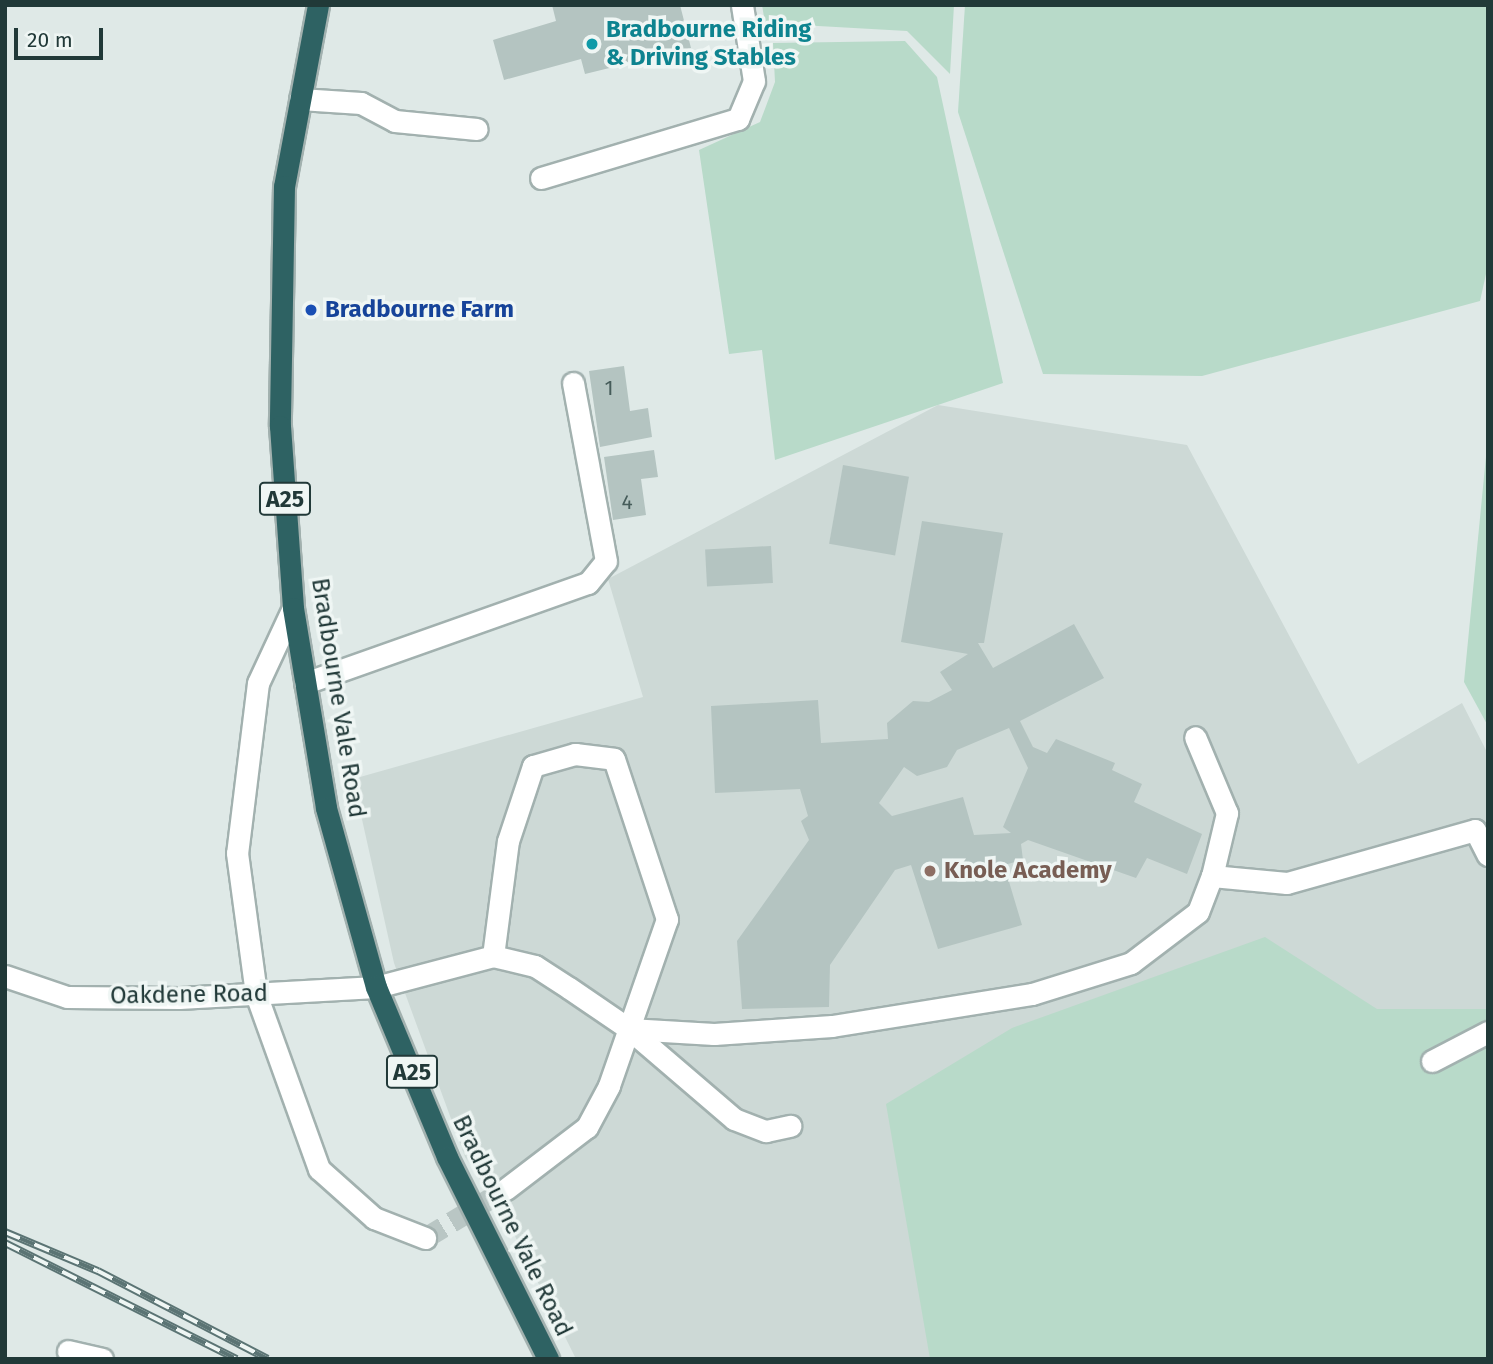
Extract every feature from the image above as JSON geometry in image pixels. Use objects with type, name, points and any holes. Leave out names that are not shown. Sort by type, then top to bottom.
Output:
[{"type":"highway","name":"Bradbourne Vale Road","points":[[318,5],[284,186],[281,386],[293,608],[326,808],[376,987],[447,1157],[548,1359]]},
{"type":"street","points":[[541,178],[738,118],[754,81],[742,5]]},
{"type":"street","points":[[300,99],[361,103],[395,121],[477,129]]},
{"type":"street","points":[[305,682],[588,583],[606,561],[573,383]]},
{"type":"street","points":[[293,608],[258,683],[237,853],[256,994],[319,1169],[374,1218],[425,1238]]},
{"type":"street","points":[[629,1029],[714,1034],[832,1026],[1032,994],[1131,962],[1160,945],[1198,912],[1212,876],[1227,813],[1195,737]]},
{"type":"street","points":[[506,1189],[587,1127],[629,1029],[667,919],[614,759],[575,754],[533,766],[508,841],[493,956],[535,966],[629,1029],[734,1119],[766,1131],[790,1126]]},
{"type":"street","points":[[1212,876],[1287,883],[1475,830],[1488,855]]},
{"type":"street","name":"Oakdene Road","points":[[5,976],[67,997],[256,994],[376,987],[493,956]]},
{"type":"street","points":[[1432,1061],[1488,1032]]},
{"type":"street","points":[[68,1350],[102,1359]]},
{"type":"shaded area","name":"Knole Academy","points":[[938,405],[1187,445],[1358,764],[1462,703],[1488,754],[1488,1359],[576,1359],[507,1220],[465,1157],[394,963],[353,779],[643,697],[608,579]]},
{"type":"green space","points":[[762,5],[954,5],[950,74],[907,31],[765,23]]},
{"type":"green space","points":[[965,5],[1488,5],[1488,265],[1480,301],[1202,376],[1043,374],[958,112]]},
{"type":"green space","points":[[905,41],[937,77],[1003,383],[775,460],[762,350],[729,354],[699,150],[760,122],[775,82],[773,43]]},
{"type":"green space","points":[[1488,436],[1488,726],[1464,682]]},
{"type":"green space","points":[[1265,937],[1377,1009],[1488,1009],[1488,1359],[930,1359],[886,1104],[1012,1028]]},
{"type":"building","name":"Bradbourne Riding & Driving Stables","points":[[552,5],[680,5],[691,48],[585,74],[581,59],[504,80],[493,40],[556,21]]},
{"type":"building","points":[[624,366],[630,411],[648,408],[652,437],[600,447],[589,371]]},
{"type":"building","points":[[654,450],[658,477],[641,479],[646,515],[613,520],[604,457]]},
{"type":"building","points":[[843,465],[909,477],[895,555],[829,544]]},
{"type":"building","points":[[922,521],[1003,533],[984,643],[978,643],[993,668],[1074,624],[1104,678],[1020,721],[1033,747],[1047,753],[1056,739],[1115,763],[1112,770],[1142,784],[1134,802],[1202,834],[1187,874],[1147,858],[1136,878],[1028,840],[1021,844],[1023,860],[1004,865],[1022,925],[938,949],[911,865],[895,870],[830,965],[829,1007],[742,1009],[737,941],[809,840],[801,821],[808,816],[800,789],[715,793],[711,706],[818,700],[821,743],[888,739],[887,723],[913,701],[929,702],[952,690],[940,672],[968,654],[901,642]],"holes":[[[1009,728],[1028,768],[1003,827],[1011,833],[974,835],[963,797],[892,816],[879,803],[904,767],[917,776],[947,767],[957,750]]]},
{"type":"building","points":[[771,546],[773,583],[707,586],[705,549]]},
{"type":"tunnel","points":[[425,1238],[506,1189]]},
{"type":"railway","points":[[5,1232],[98,1271],[268,1359]]},
{"type":"railway","points":[[5,1243],[237,1359]]},
{"type":"place","name":"Bradbourne Riding & Driving Stables","points":[[592,44]]},
{"type":"place","name":"Bradbourne Farm","points":[[311,310]]},
{"type":"place","name":"Knole Academy","points":[[930,871]]}]
